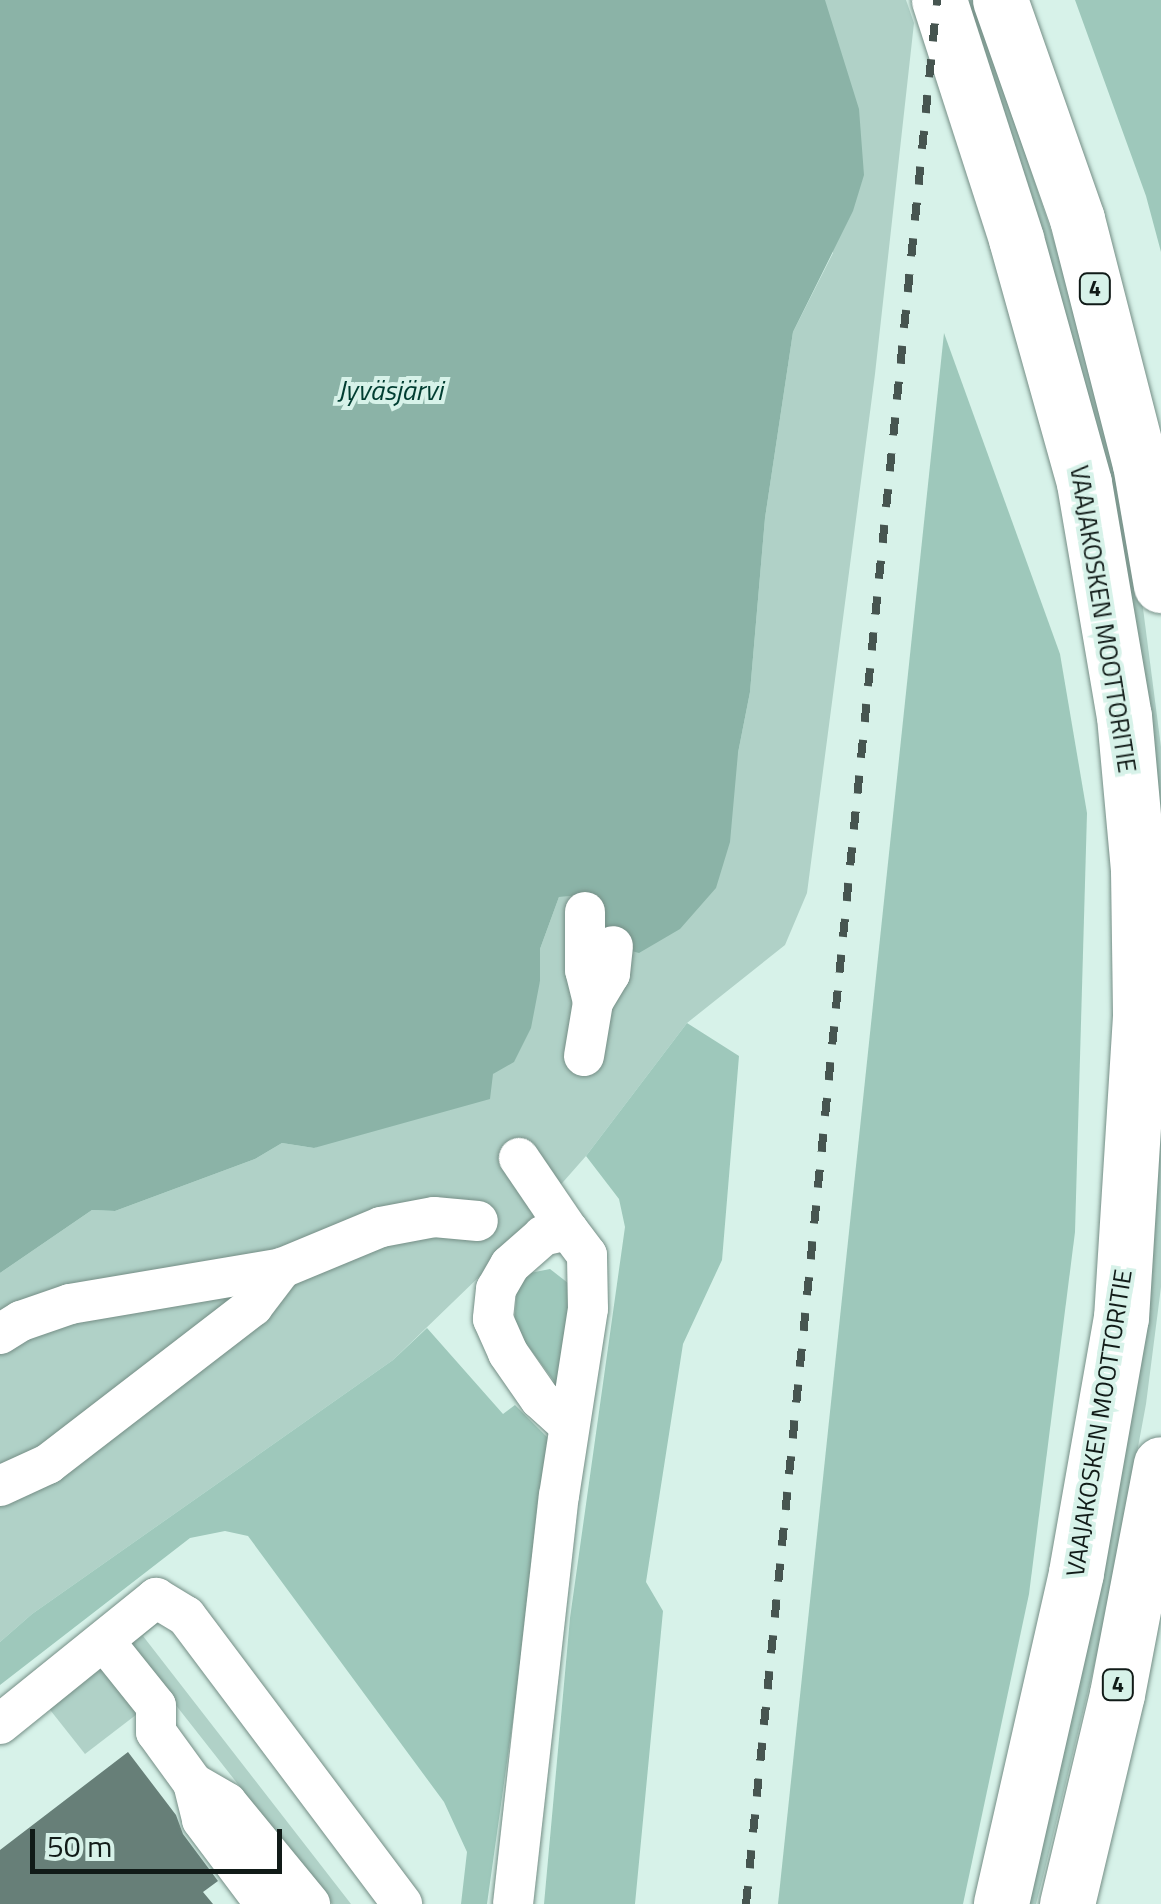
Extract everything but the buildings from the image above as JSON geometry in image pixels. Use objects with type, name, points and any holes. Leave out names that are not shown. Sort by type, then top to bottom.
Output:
[{"type":"highway","name":"VAAJAKOSKEN MOOTTORITIE","points":[[939,0],[1016,239],[1084,483],[1124,716],[1138,870],[1140,1016],[1121,1317],[1076,1574],[1000,1904]]},
{"type":"highway","name":"4","points":[[1000,0],[1077,219],[1140,464],[1161,585]]},
{"type":"highway","name":"4","points":[[1067,1904],[1117,1694],[1161,1464]]},
{"type":"street","points":[[585,912],[585,970],[593,1002]]},
{"type":"street","points":[[584,1056],[593,1002],[610,974],[613,946]]},
{"type":"street","points":[[512,1904],[569,1425],[588,1309],[587,1255],[519,1158]]},
{"type":"street","points":[[0,1334],[21,1320],[70,1304],[282,1268],[381,1227],[434,1217],[478,1221]]},
{"type":"street","points":[[568,1230],[544,1236],[510,1265],[496,1289],[492,1318],[508,1353],[540,1398],[569,1425]]},
{"type":"street","points":[[0,1486],[48,1464],[237,1318],[282,1268]]},
{"type":"street","points":[[0,1724],[156,1598],[186,1616],[402,1904]]},
{"type":"street","points":[[104,1641],[156,1706],[156,1732],[193,1783],[202,1820],[265,1904]]},
{"type":"street","points":[[193,1783],[226,1803],[310,1904]]},
{"type":"shaded area","points":[[776,0],[906,0],[914,23],[875,374],[807,893],[785,945],[687,1023],[586,1156],[482,1274],[393,1360],[32,1614],[0,1642],[0,1273],[92,1210],[115,1211],[255,1159],[282,1143],[314,1148],[493,1074],[540,981],[540,949],[559,897],[575,896],[738,753],[750,692],[765,518],[793,332],[833,253]]},
{"type":"shaded area","points":[[961,0],[974,0],[1051,231],[1088,354],[1141,593],[1161,747],[1161,976]]},
{"type":"shaded area","points":[[1075,0],[1161,0],[1161,252],[1146,196]]},
{"type":"shaded area","points":[[944,333],[1060,654],[1087,813],[1075,1232],[1029,1594],[963,1904],[778,1904]]},
{"type":"shaded area","points":[[687,1023],[739,1056],[722,1260],[683,1344],[646,1582],[663,1611],[635,1904],[544,1904],[570,1618],[625,1227],[619,1199],[586,1156]]},
{"type":"shaded area","points":[[1161,1063],[1161,1287],[1146,1404],[1108,1609],[1044,1873],[1036,1904],[1023,1904],[1144,1321],[1158,1179]]},
{"type":"shaded area","points":[[550,1269],[568,1283],[573,1323],[559,1388],[514,1327],[517,1286],[530,1273]]},
{"type":"shaded area","points":[[427,1328],[503,1414],[515,1405],[552,1442],[487,1904],[461,1904],[467,1852],[444,1802],[248,1536],[225,1531],[190,1538],[0,1685],[0,1642],[32,1614],[393,1360]]},
{"type":"shaded area","points":[[162,1620],[143,1636],[351,1904],[332,1904],[131,1648],[131,1632]]},
{"type":"shaded area","points":[[101,1669],[112,1673],[141,1711],[85,1754],[47,1706]]},
{"type":"water","name":"Jyväsjärvi","points":[[0,0],[825,0],[859,109],[864,175],[853,211],[793,332],[765,518],[750,692],[738,753],[730,842],[716,888],[680,929],[639,953],[613,946],[575,896],[559,897],[540,949],[540,981],[531,1028],[514,1062],[493,1074],[490,1099],[314,1148],[282,1143],[255,1159],[115,1211],[92,1210],[0,1273]]},
{"type":"railway","points":[[746,1904],[937,0]]}]
